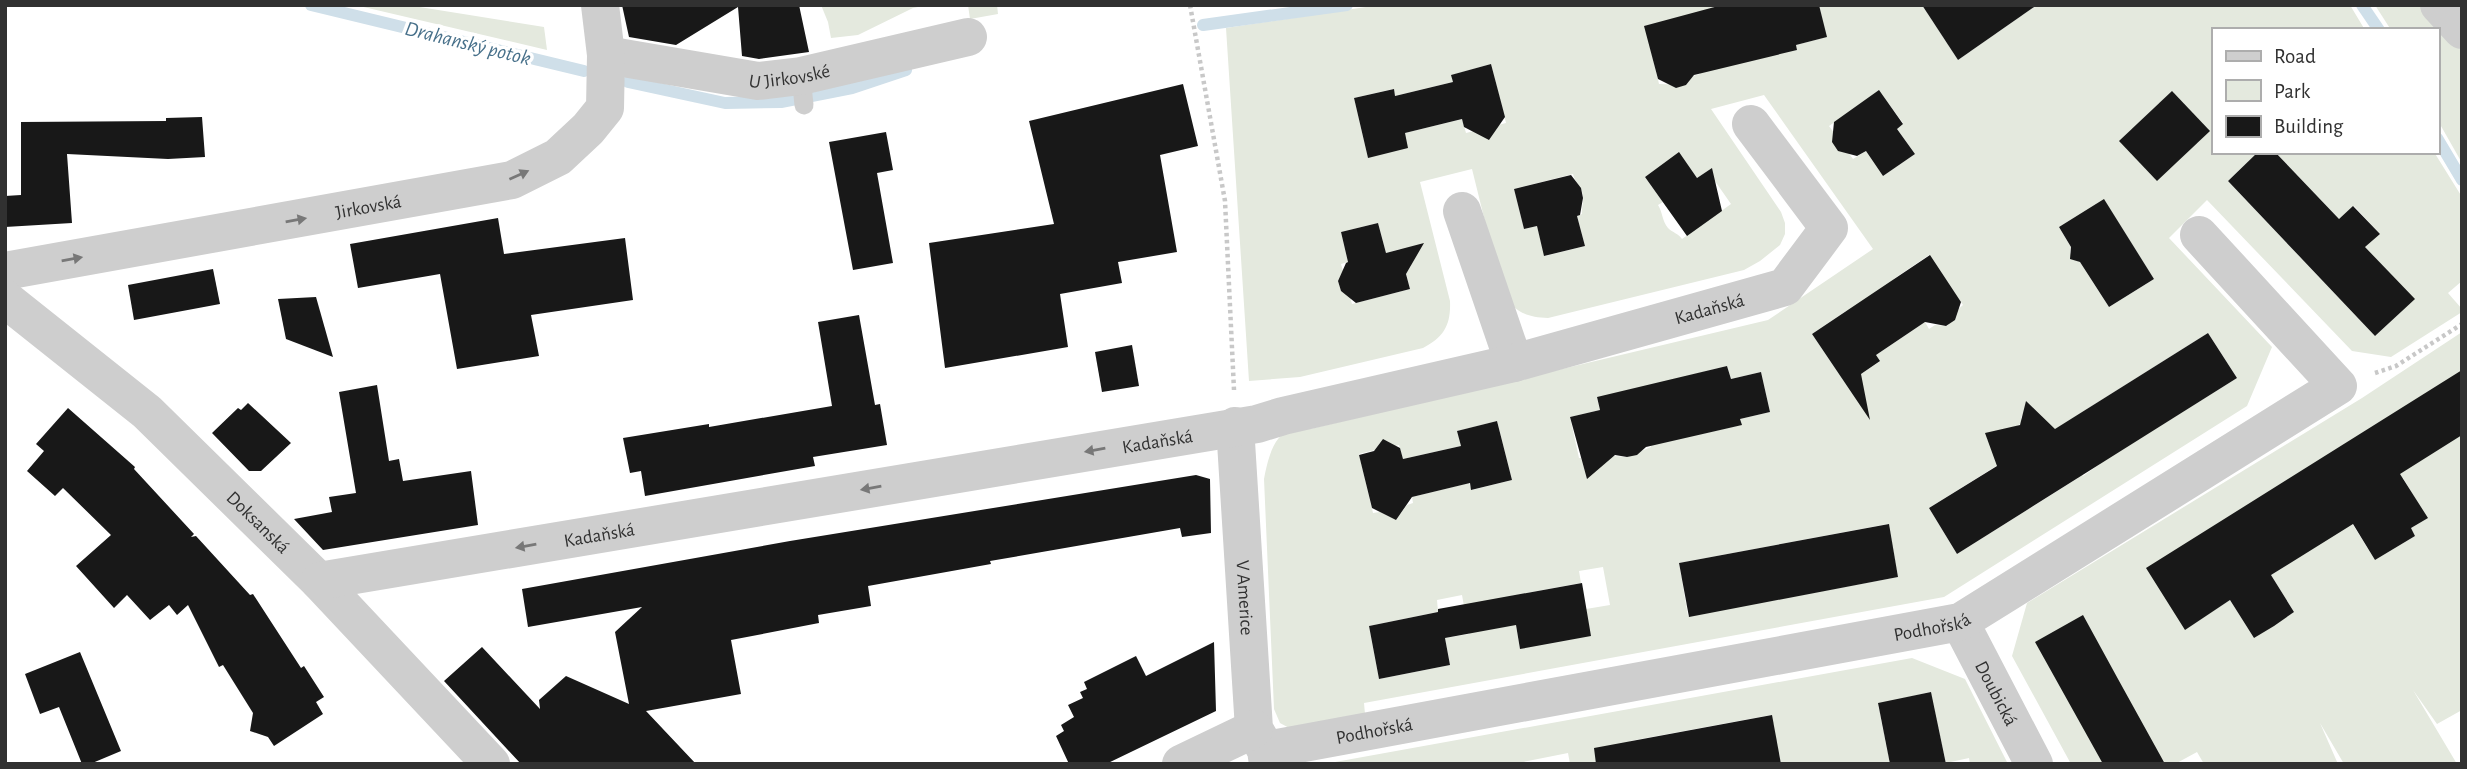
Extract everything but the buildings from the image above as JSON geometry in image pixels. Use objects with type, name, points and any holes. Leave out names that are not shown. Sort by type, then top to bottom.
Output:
[{"type":"street","name":"Jirkovská","points":[[5,271],[512,180],[558,157],[588,129],[605,107],[607,55],[600,5]]},
{"type":"street","points":[[2439,5],[2462,30]]},
{"type":"street","name":"U Jirkovské","points":[[607,55],[802,91],[968,37]]},
{"type":"street","name":"Kadaňská","points":[[319,580],[1256,424],[1514,363],[1785,287],[1829,229],[1751,124]]},
{"type":"street","points":[[1462,211],[1514,363]]},
{"type":"street","points":[[2199,235],[2337,386]]},
{"type":"street","name":"Doksanská","points":[[5,300],[147,412],[319,580],[491,764]]},
{"type":"street","name":"Podhořská","points":[[1181,764],[1960,622],[2337,386]]},
{"type":"street","name":"V Americe","points":[[1235,426],[1262,748]]},
{"type":"street","name":"Doubická","points":[[1960,622],[2034,764]]},
{"type":"path","points":[[1190,5],[1225,201],[1235,426]]},
{"type":"path","points":[[2337,386],[2396,366],[2462,324]]},
{"type":"green space","points":[[355,5],[407,5],[544,27],[547,50]]},
{"type":"green space","points":[[821,5],[928,5],[913,8],[858,35],[831,38]]},
{"type":"green space","points":[[968,5],[997,5],[998,14],[970,19]]},
{"type":"green space","points":[[1379,5],[1713,5],[1715,15],[1645,26],[1659,84],[1686,85],[1693,76],[1700,74],[1696,60],[1797,50],[1796,45],[1826,37],[1819,5],[1922,5],[1958,60],[2037,5],[2350,5],[2364,28],[2212,28],[2212,154],[2256,154],[2228,181],[2375,336],[2414,299],[2365,247],[2380,234],[2354,206],[2339,219],[2277,154],[2435,154],[2462,197],[2462,281],[2448,293],[2462,312],[2391,357],[2352,351],[2207,200],[2169,238],[2272,347],[2247,406],[1944,597],[1364,703],[1365,714],[1291,729],[1280,723],[1274,709],[1264,479],[1272,450],[1285,432],[1310,429],[1768,320],[1873,249],[1764,95],[1711,109],[1781,212],[1785,223],[1785,234],[1780,245],[1744,270],[1548,318],[1520,312],[1502,290],[1472,169],[1420,182],[1450,301],[1449,317],[1441,335],[1423,348],[1300,377],[1249,381],[1226,28]],"holes":[[[1491,64],[1506,123],[1466,133],[1462,119],[1405,133],[1368,158],[1354,98],[1393,89],[1395,96],[1453,82],[1452,75]],[[1879,91],[1903,123],[1897,129],[1915,154],[1883,176],[1866,151],[1853,159],[1829,126]],[[1679,153],[1697,178],[1708,171],[1731,204],[1682,239],[1666,225],[1658,205],[1663,202],[1645,177]],[[1573,174],[1583,196],[1582,214],[1577,216],[1585,246],[1545,256],[1537,226],[1524,229],[1514,189]],[[2104,200],[2154,279],[2109,307],[2080,262],[2070,253],[2071,247],[2059,227]],[[1378,223],[1386,253],[1400,249],[1409,259],[1411,266],[1406,273],[1410,289],[1352,304],[1350,297],[1341,291],[1338,281],[1343,271],[1341,264],[1348,262],[1341,232]],[[1929,255],[1963,305],[1947,326],[1935,325],[1929,329],[1925,322],[1876,355],[1879,362],[1846,384],[1812,334],[1846,311],[1854,324],[1895,278]],[[2208,333],[2237,378],[2115,454],[2087,409]],[[1727,366],[1731,379],[1761,372],[1770,412],[1740,419],[1741,425],[1701,434],[1687,376]],[[1637,388],[1651,447],[1627,457],[1613,456],[1585,471],[1579,458],[1570,417],[1600,410],[1597,398]],[[2025,410],[2038,413],[2078,478],[1957,554],[1929,508],[2001,463],[1987,439],[1992,432],[2001,431],[2004,435],[2023,422],[2021,418]],[[1497,421],[1512,480],[1472,490],[1469,483],[1412,497],[1413,503],[1407,505],[1400,514],[1390,517],[1380,512],[1373,513],[1359,454],[1375,450],[1380,443],[1387,441],[1395,446],[1399,445],[1403,459],[1461,446],[1458,431]],[[2084,438],[2100,464],[2083,476],[2066,450]],[[1888,524],[1898,577],[1688,616],[1679,563]],[[1603,567],[1610,605],[1586,609],[1520,649],[1511,596],[1581,583],[1579,571]],[[1462,595],[1469,634],[1445,638],[1450,665],[1379,679],[1369,626],[1438,612],[1437,600]]]},
{"type":"green space","points":[[2375,5],[2421,5],[2462,51],[2462,163],[2439,123],[2439,28],[2390,28]]},
{"type":"green space","points":[[2462,332],[2462,710],[2437,724],[2413,690],[2457,764],[2344,764],[2320,723],[2338,764],[2204,764],[2197,752],[2175,764],[2071,764],[2012,656],[2027,603],[2362,398]],"holes":[[[2314,463],[2386,488],[2403,478],[2427,518],[2411,528],[2415,536],[2375,560]],[[2192,540],[2317,546],[2271,575],[2294,612],[2254,638],[2230,600],[2185,629]]]},
{"type":"green space","points":[[1912,658],[1965,679],[2008,764],[1970,764],[1969,758],[1946,763],[1930,692],[1878,704],[1890,764],[1781,764],[1771,715],[1630,741],[1634,764],[1570,764],[1568,753],[1513,764],[1324,764]]},
{"type":"waterway","name":"Drahanský potok","points":[[311,5],[584,71]]},
{"type":"waterway","name":"Drahanský potok","points":[[1203,25],[1347,5]]},
{"type":"waterway","points":[[2362,5],[2378,28]]},
{"type":"waterway","name":"Drahanský potok","points":[[628,82],[725,103],[781,102],[852,88],[906,70]]},
{"type":"waterway","points":[[2439,141],[2462,180]]}]
